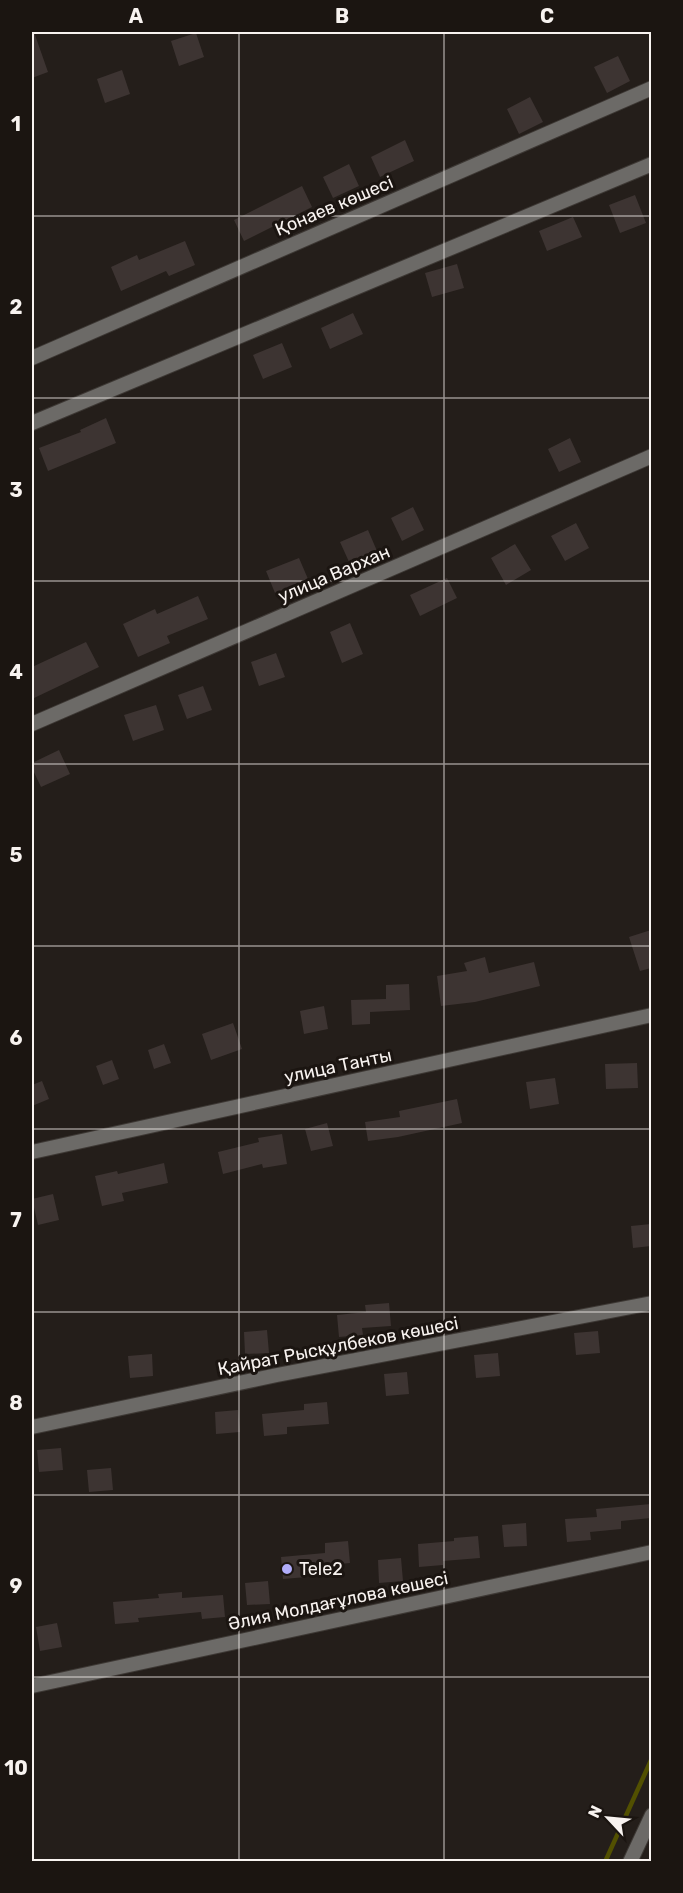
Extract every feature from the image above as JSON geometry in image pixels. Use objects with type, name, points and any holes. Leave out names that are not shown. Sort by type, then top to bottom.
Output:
[{"type":"street","name":"Қонаев көшесі","points":[[32,358],[651,88]]},
{"type":"street","points":[[32,423],[651,164]]},
{"type":"street","name":"улица Вархан","points":[[32,724],[651,456]]},
{"type":"street","name":"улица Танты","points":[[32,1152],[651,1015]]},
{"type":"street","name":"Қайрат Рысқұлбеков көшесі","points":[[32,1427],[277,1375],[651,1304]]},
{"type":"street","name":"Әлия Молдағұлова көшесі","points":[[32,1686],[651,1552]]},
{"type":"street","points":[[630,1862],[651,1815]]},
{"type":"building","points":[[32,32],[34,32],[48,72],[32,78]]},
{"type":"building","points":[[196,33],[204,57],[179,66],[171,41]]},
{"type":"building","points":[[618,56],[630,81],[607,93],[594,67]]},
{"type":"building","points":[[122,70],[130,94],[105,103],[97,79]]},
{"type":"building","points":[[530,97],[543,122],[519,134],[507,109]]},
{"type":"building","points":[[405,140],[414,161],[380,177],[371,157]]},
{"type":"building","points":[[349,164],[359,186],[333,198],[323,177]]},
{"type":"building","points":[[302,186],[312,207],[244,241],[234,220]]},
{"type":"building","points":[[635,195],[646,223],[620,233],[609,205]]},
{"type":"building","points":[[573,217],[582,237],[547,251],[539,231]]},
{"type":"building","points":[[185,241],[195,265],[169,276],[166,271],[121,291],[111,267],[137,255],[139,260]]},
{"type":"building","points":[[457,264],[464,288],[432,297],[425,273]]},
{"type":"building","points":[[353,313],[363,334],[330,349],[321,328]]},
{"type":"building","points":[[282,343],[292,367],[263,379],[253,355]]},
{"type":"building","points":[[106,418],[116,443],[48,471],[39,448],[81,432],[80,430]]},
{"type":"building","points":[[570,438],[581,462],[559,472],[548,449]]},
{"type":"building","points":[[413,507],[424,530],[402,541],[391,518]]},
{"type":"building","points":[[576,523],[589,548],[565,561],[551,536]]},
{"type":"building","points":[[368,530],[377,551],[350,564],[340,542]]},
{"type":"building","points":[[515,544],[531,570],[506,585],[491,558]]},
{"type":"building","points":[[299,558],[308,579],[275,593],[266,571]]},
{"type":"building","points":[[447,578],[457,598],[420,616],[410,595]]},
{"type":"building","points":[[198,596],[208,619],[167,636],[170,643],[138,657],[123,624],[155,609],[157,614]]},
{"type":"building","points":[[350,623],[363,654],[342,663],[330,632]]},
{"type":"building","points":[[86,642],[99,667],[32,699],[32,667]]},
{"type":"building","points":[[276,653],[285,677],[259,686],[251,662]]},
{"type":"building","points":[[203,686],[212,710],[187,719],[178,695]]},
{"type":"building","points":[[156,705],[164,730],[133,741],[124,715]]},
{"type":"building","points":[[59,750],[70,774],[41,787],[32,763]]},
{"type":"building","points":[[651,930],[651,968],[640,971],[629,937]]},
{"type":"building","points":[[485,957],[489,973],[534,962],[540,986],[475,1002],[441,1006],[437,976],[467,971],[464,963]]},
{"type":"building","points":[[409,984],[410,1010],[370,1012],[370,1024],[352,1025],[351,1000],[386,999],[386,985]]},
{"type":"building","points":[[324,1006],[328,1029],[304,1034],[300,1011]]},
{"type":"building","points":[[233,1023],[242,1049],[211,1060],[202,1034]]},
{"type":"building","points":[[164,1044],[171,1063],[154,1069],[148,1050]]},
{"type":"building","points":[[112,1060],[119,1079],[103,1085],[96,1066]]},
{"type":"building","points":[[637,1063],[638,1088],[606,1089],[605,1064]]},
{"type":"building","points":[[555,1078],[559,1104],[530,1109],[526,1082]]},
{"type":"building","points":[[42,1081],[49,1099],[32,1106],[32,1085]]},
{"type":"building","points":[[457,1099],[462,1123],[368,1141],[365,1122],[400,1117],[399,1111]]},
{"type":"building","points":[[327,1123],[333,1146],[311,1151],[305,1129]]},
{"type":"building","points":[[282,1134],[287,1164],[263,1168],[262,1164],[223,1174],[218,1152],[259,1142],[258,1138]]},
{"type":"building","points":[[164,1163],[168,1183],[122,1193],[124,1201],[102,1206],[95,1176],[117,1171],[118,1174]]},
{"type":"building","points":[[53,1194],[59,1220],[38,1225],[32,1199]]},
{"type":"building","points":[[651,1224],[651,1246],[633,1248],[631,1226]]},
{"type":"building","points":[[389,1303],[391,1326],[362,1328],[363,1335],[339,1337],[337,1315],[366,1312],[365,1305]]},
{"type":"building","points":[[267,1330],[269,1353],[245,1354],[244,1332]]},
{"type":"building","points":[[598,1331],[600,1353],[576,1355],[574,1333]]},
{"type":"building","points":[[498,1353],[500,1376],[476,1378],[474,1355]]},
{"type":"building","points":[[152,1354],[153,1376],[130,1378],[128,1356]]},
{"type":"building","points":[[407,1372],[409,1394],[386,1396],[384,1374]]},
{"type":"building","points":[[327,1402],[329,1424],[287,1427],[287,1434],[264,1436],[262,1414],[304,1410],[304,1404]]},
{"type":"building","points":[[238,1410],[240,1432],[216,1434],[215,1412]]},
{"type":"building","points":[[61,1448],[63,1470],[39,1472],[37,1450]]},
{"type":"building","points":[[111,1468],[113,1490],[89,1492],[87,1470]]},
{"type":"building","points":[[651,1504],[651,1518],[621,1521],[621,1529],[590,1532],[591,1540],[567,1542],[565,1519],[597,1517],[596,1509]]},
{"type":"building","points":[[526,1523],[527,1546],[504,1547],[502,1525]]},
{"type":"building","points":[[478,1536],[480,1558],[443,1561],[443,1565],[419,1567],[418,1544]]},
{"type":"building","points":[[348,1541],[350,1563],[306,1567],[307,1577],[283,1579],[281,1557],[325,1553],[325,1543]]},
{"type":"building","points":[[401,1558],[403,1581],[379,1583],[378,1560]]},
{"type":"building","points":[[268,1581],[270,1604],[247,1605],[245,1583]]},
{"type":"building","points":[[182,1592],[182,1598],[223,1595],[225,1617],[202,1619],[201,1612],[138,1618],[139,1622],[115,1624],[113,1602],[159,1598],[158,1594]]},
{"type":"building","points":[[57,1623],[62,1647],[40,1651],[36,1627]]},
{"type":"waterway","points":[[605,1862],[652,1758]]},
{"type":"place","name":"Tele2","points":[[287,1569]]}]
